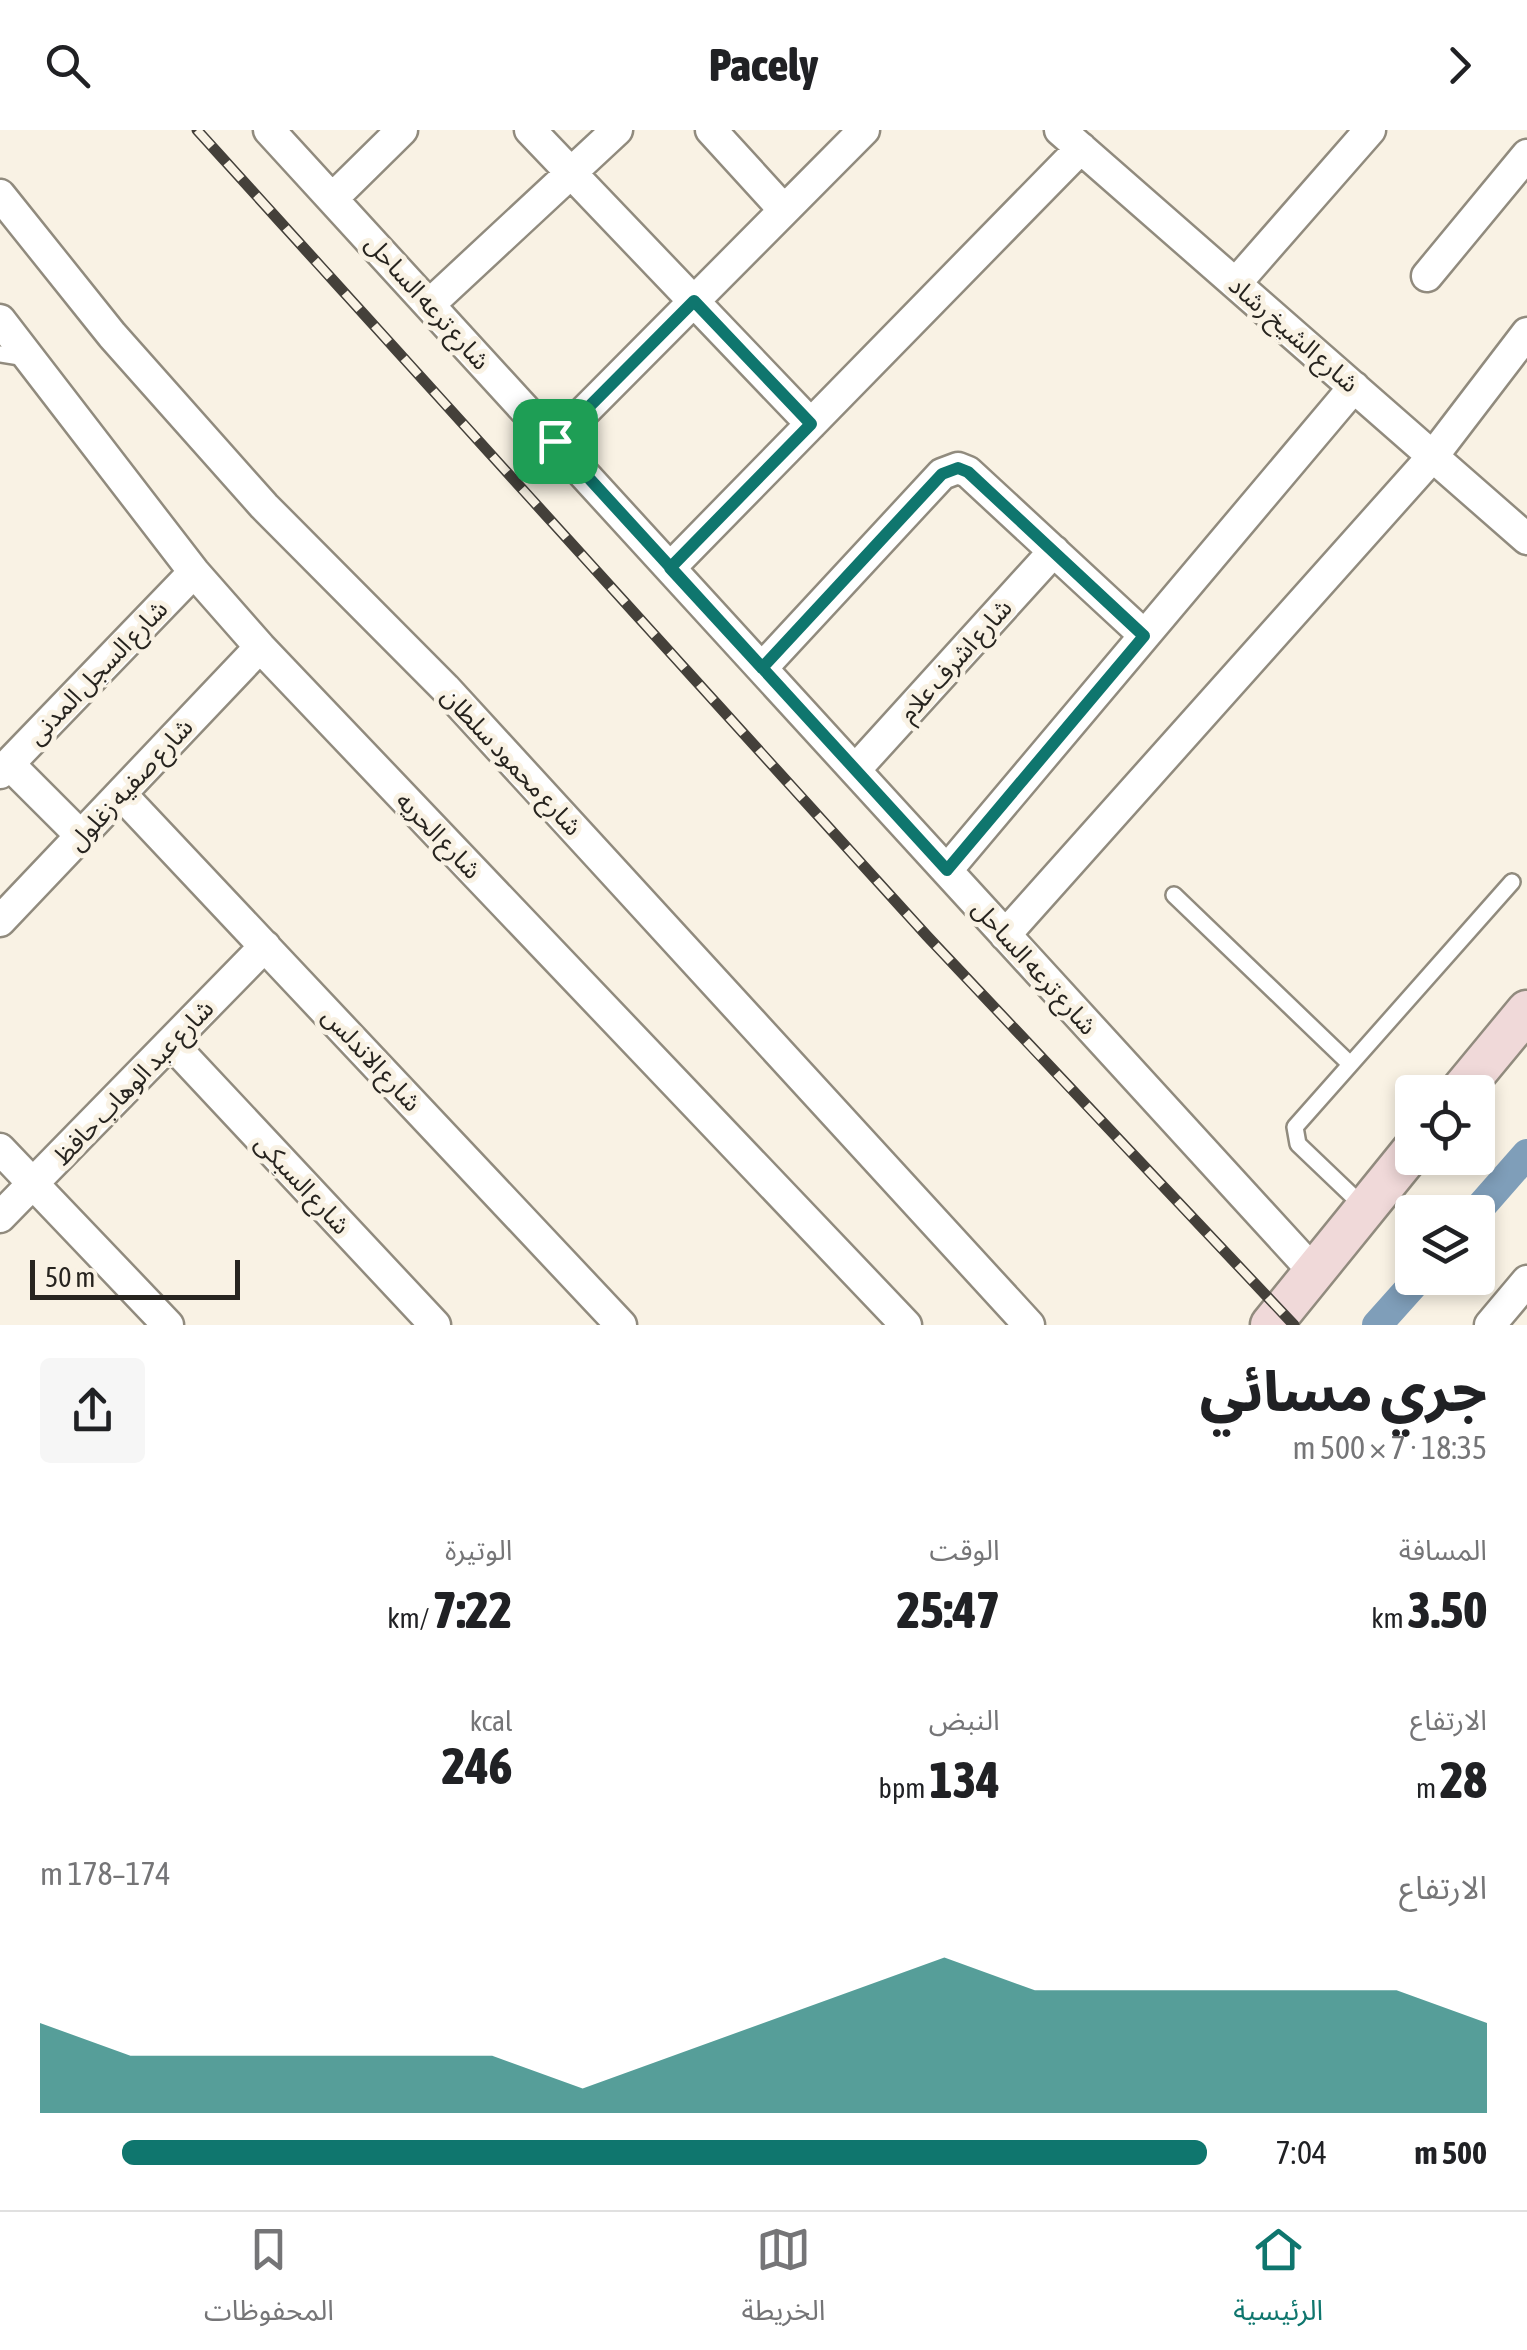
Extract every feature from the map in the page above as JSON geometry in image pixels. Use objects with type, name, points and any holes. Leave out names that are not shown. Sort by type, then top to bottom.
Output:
[{"type":"street","name":"شارع ترعه الساحل","points":[[269,130],[1314,1272]]},
{"type":"street","points":[[333,198],[402,130]]},
{"type":"street","points":[[530,130],[811,424]]},
{"type":"street","points":[[430,304],[616,130]]},
{"type":"street","points":[[711,130],[784,210]]},
{"type":"street","points":[[555,441],[864,130]]},
{"type":"street","points":[[1236,283],[1370,130]]},
{"type":"street","points":[[670,568],[811,424],[1070,139]]},
{"type":"street","name":"شارع الشيخ رشاد","points":[[1070,139],[1527,540]]},
{"type":"street","points":[[1427,276],[1527,155]]},
{"type":"street","name":"شارع محمود سلطان","points":[[0,195],[112,335],[264,506],[445,688],[1029,1325]]},
{"type":"street","name":"شارع الحريه","points":[[0,320],[15,356],[260,647],[906,1325]]},
{"type":"street","points":[[1005,935],[1432,456],[1527,333]]},
{"type":"street","points":[[947,870],[1354,387]]},
{"type":"street","points":[[762,668],[950,469],[968,472],[1144,636]]},
{"type":"street","name":"شارع اشرف علام","points":[[855,770],[1054,551]]},
{"type":"street","name":"شارع السجل المدنى","points":[[5,768],[194,572]]},
{"type":"street","name":"شارع صفيه زغلول","points":[[0,921],[260,647]]},
{"type":"street","points":[[5,768],[81,836]]},
{"type":"street","name":"شارع الاندلس","points":[[122,794],[621,1325]]},
{"type":"street","name":"شارع عبد الوهاب حافظ","points":[[0,1217],[265,946]]},
{"type":"street","points":[[1474,1075],[1527,1011]]},
{"type":"street","name":"شارع السبكى","points":[[171,1043],[434,1325]]},
{"type":"street","points":[[0,1149],[168,1325]]},
{"type":"street","points":[[1271,1325],[1395,1171]]},
{"type":"street","points":[[1490,1325],[1527,1281]]},
{"type":"lane","points":[[1365,1208],[1298,1144],[1298,1122],[1512,882]]},
{"type":"lane","points":[[1174,896],[1350,1064]]},
{"type":"waterway","points":[[1491,1195],[1527,1154]]},
{"type":"waterway","points":[[1377,1325],[1404,1295]]},
{"type":"railway","points":[[197,130],[927,936],[1294,1325]]},
{"type":"route","points":[[555,441],[670,568],[947,870],[1144,636],[968,472],[958,468],[942,474],[762,668],[670,568],[811,424],[694,301],[555,441]]}]
